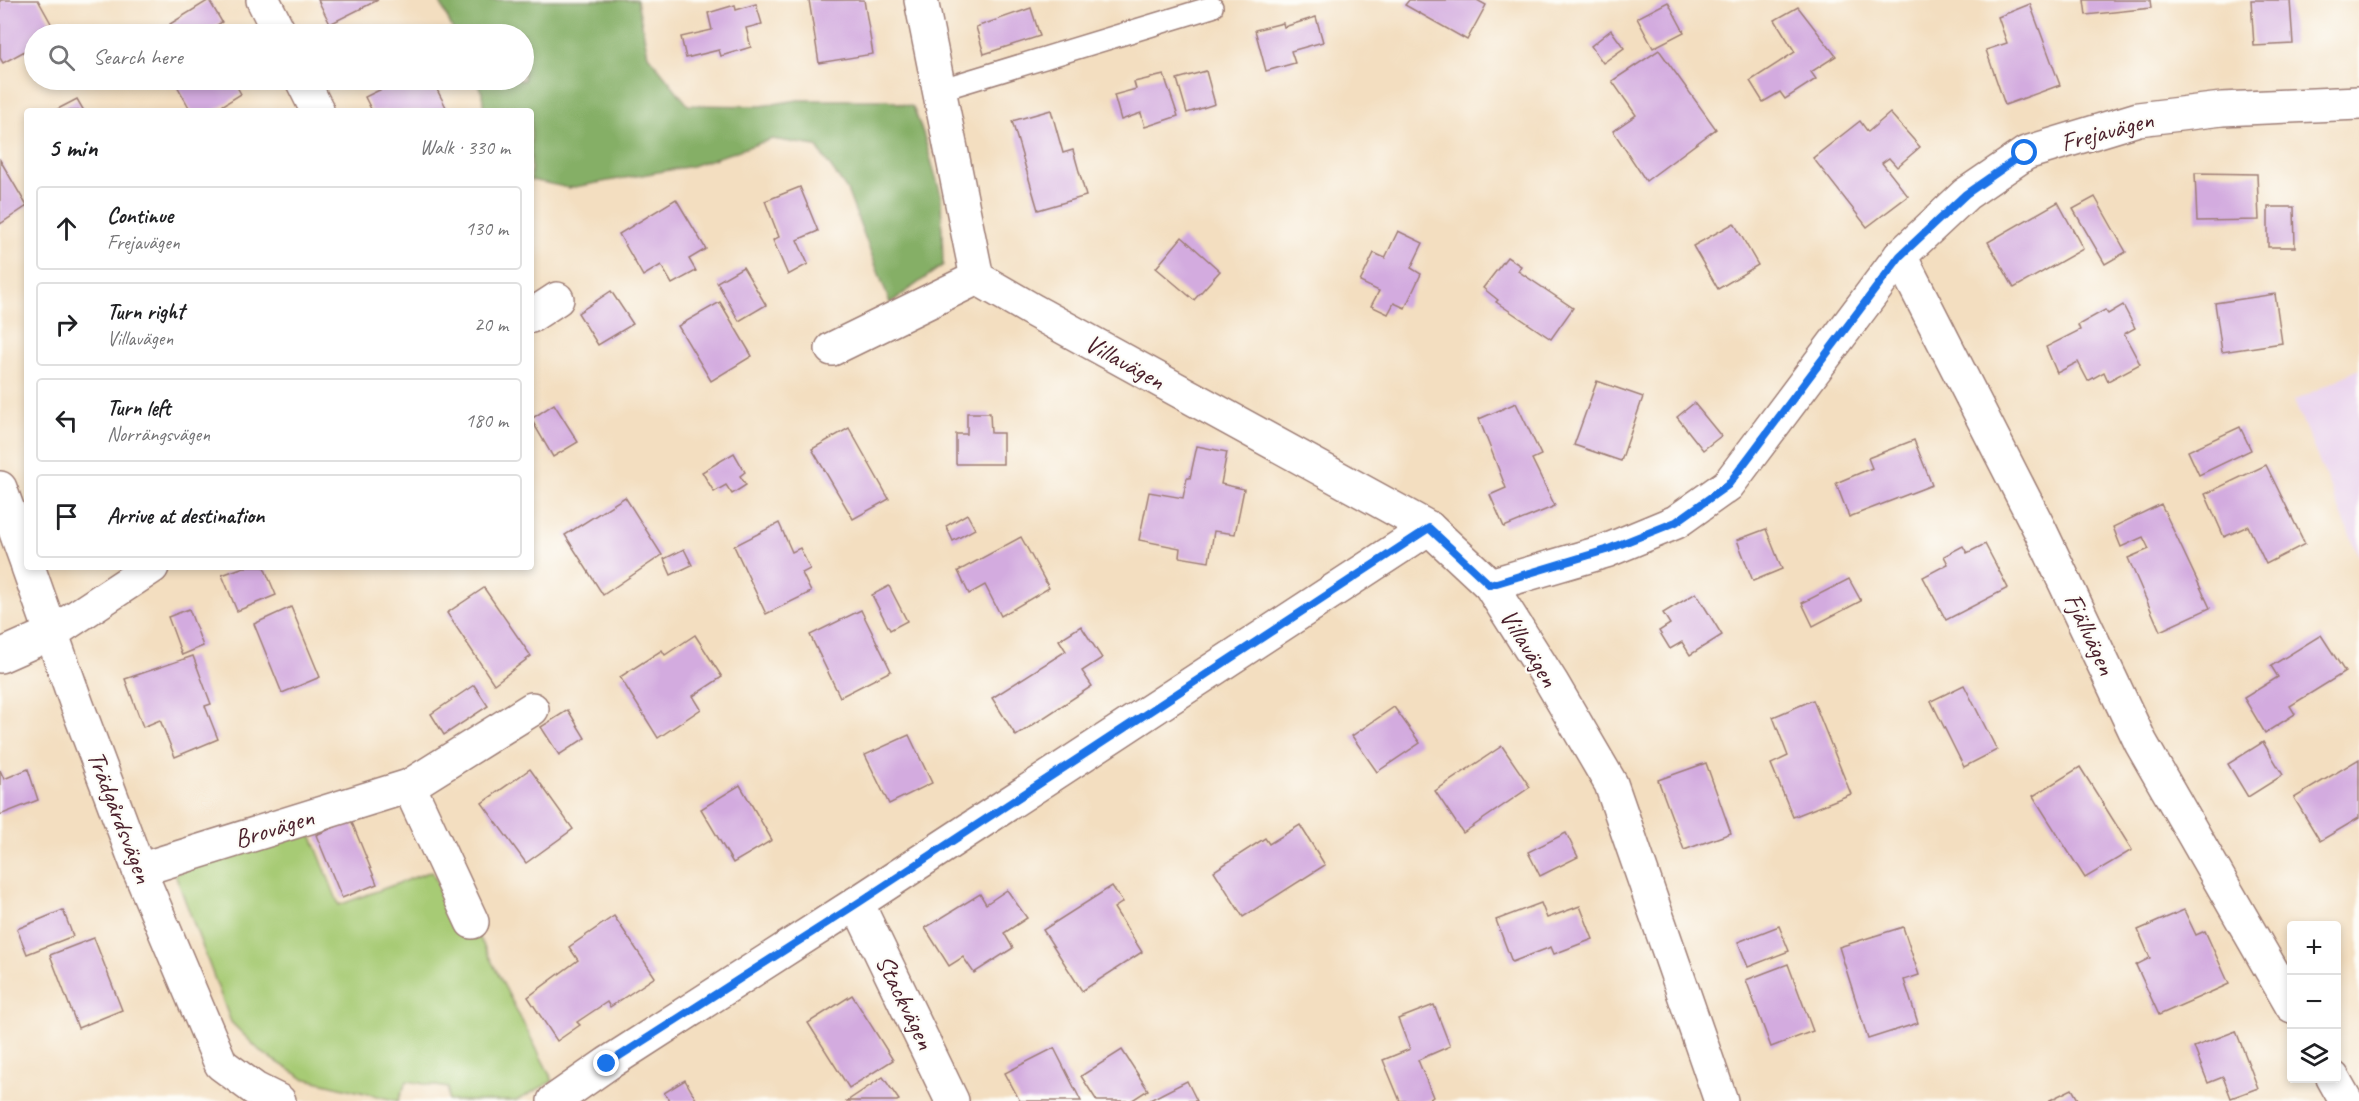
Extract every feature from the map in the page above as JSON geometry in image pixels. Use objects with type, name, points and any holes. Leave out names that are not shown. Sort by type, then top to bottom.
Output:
[{"type":"street","points":[[263,0],[275,24]]},
{"type":"street","points":[[832,349],[977,278],[921,0]]},
{"type":"street","points":[[307,90],[316,108]]},
{"type":"street","name":"Frejavägen","points":[[1490,585],[1606,550],[1676,522],[1728,485],[1900,256],[1966,194],[2025,153],[2138,119],[2222,109],[2359,103]]},
{"type":"street","name":"Fjällvägen","points":[[1900,256],[2041,532],[2141,743],[2287,997]]},
{"type":"street","name":"Villavägen","points":[[977,278],[1429,528],[1490,585],[1552,683],[1611,784],[1721,1101]]},
{"type":"street","name":"Trädgårdsvägen","points":[[0,488],[24,554]]},
{"type":"street","points":[[554,1101],[607,1064],[858,903],[1429,528]]},
{"type":"street","name":"Trädgårdsvägen","points":[[30,570],[140,870],[221,1064],[255,1089],[279,1101]]},
{"type":"street","points":[[0,656],[52,633],[147,570]]},
{"type":"street","name":"Brovägen","points":[[140,870],[409,786],[532,709]]},
{"type":"street","points":[[409,786],[472,922]]},
{"type":"street","name":"Stackvägen","points":[[858,903],[952,1101]]},
{"type":"street","points":[[2336,1083],[2346,1101]]},
{"type":"lane","points":[[939,90],[1212,7]]},
{"type":"shaded area","points":[[2359,369],[2359,557],[2294,401]]},
{"type":"green space","points":[[439,0],[637,0],[648,55],[688,105],[761,106],[798,100],[887,100],[913,107],[941,195],[943,265],[890,303],[847,190],[816,146],[772,139],[692,166],[569,188],[534,181],[534,108],[484,108],[481,90],[534,90],[534,24],[450,24]]},
{"type":"green space","points":[[307,824],[339,905],[432,871],[462,937],[477,933],[553,1081],[516,1101],[448,1101],[448,1088],[407,1081],[398,1101],[303,1078],[261,1052],[231,1022],[175,874]]},
{"type":"building","points":[[0,0],[38,0],[51,24],[24,24],[24,51],[3,63],[0,58]]},
{"type":"building","points":[[209,0],[222,22],[219,24],[170,24]]},
{"type":"building","points":[[318,0],[378,0],[330,24]]},
{"type":"building","points":[[809,0],[864,0],[873,54],[819,63]]},
{"type":"building","points":[[1409,0],[1477,0],[1486,5],[1467,40],[1405,5]]},
{"type":"building","points":[[2084,0],[2150,0],[2151,8],[2086,15]]},
{"type":"building","points":[[2251,0],[2290,0],[2293,44],[2254,46]]},
{"type":"building","points":[[1668,2],[1684,32],[1653,48],[1637,18]]},
{"type":"building","points":[[756,4],[762,24],[746,28],[751,47],[721,56],[719,50],[686,58],[681,37],[712,30],[708,13],[735,5],[736,10]]},
{"type":"building","points":[[2030,4],[2060,85],[2005,105],[1986,50],[2007,43],[1998,17]]},
{"type":"building","points":[[1798,7],[1836,56],[1811,72],[1816,79],[1785,99],[1780,92],[1763,102],[1750,81],[1795,52],[1775,20]]},
{"type":"building","points":[[1031,8],[1040,36],[984,54],[976,27]]},
{"type":"building","points":[[1316,17],[1323,42],[1291,51],[1295,63],[1266,71],[1255,30],[1283,23],[1284,27]]},
{"type":"building","points":[[1611,30],[1624,48],[1603,63],[1591,46]]},
{"type":"building","points":[[1659,50],[1716,129],[1646,181],[1613,131],[1636,115],[1612,81]]},
{"type":"building","points":[[1206,71],[1215,104],[1187,113],[1177,79]]},
{"type":"building","points":[[1164,75],[1178,116],[1145,127],[1141,113],[1121,120],[1114,95],[1136,89],[1134,82]]},
{"type":"building","points":[[179,90],[239,90],[241,94],[219,108],[189,108]]},
{"type":"building","points":[[379,90],[437,90],[446,108],[370,108],[365,97]]},
{"type":"building","points":[[77,99],[82,108],[60,108]]},
{"type":"building","points":[[1051,110],[1063,153],[1073,150],[1086,196],[1038,210],[1012,121]]},
{"type":"building","points":[[1890,113],[1920,147],[1897,167],[1889,158],[1882,163],[1908,196],[1867,227],[1813,158],[1860,121],[1868,132]]},
{"type":"building","points":[[0,160],[24,201],[24,208],[0,224]]},
{"type":"building","points":[[2195,173],[2257,174],[2259,220],[2197,221]]},
{"type":"building","points":[[800,187],[818,231],[797,240],[808,264],[788,275],[773,240],[779,237],[765,201]]},
{"type":"building","points":[[2095,197],[2126,252],[2105,264],[2073,209]]},
{"type":"building","points":[[676,199],[706,249],[689,259],[696,271],[672,284],[661,265],[643,276],[619,234]]},
{"type":"building","points":[[2058,202],[2083,249],[2014,288],[1988,242]]},
{"type":"building","points":[[2268,207],[2294,207],[2295,247],[2268,247]]},
{"type":"building","points":[[1734,223],[1758,265],[1718,289],[1693,246]]},
{"type":"building","points":[[1398,231],[1423,243],[1411,268],[1421,274],[1405,308],[1394,303],[1388,314],[1371,306],[1379,291],[1360,282],[1374,253],[1385,258]]},
{"type":"building","points":[[1182,237],[1220,271],[1194,300],[1156,268]]},
{"type":"building","points":[[1507,257],[1521,266],[1518,271],[1573,308],[1551,339],[1496,302],[1498,300],[1483,288]]},
{"type":"building","points":[[743,267],[766,305],[739,321],[717,282]]},
{"type":"building","points":[[611,291],[633,324],[598,345],[578,313]]},
{"type":"building","points":[[2275,294],[2282,343],[2222,352],[2215,303]]},
{"type":"building","points":[[720,302],[752,356],[711,381],[678,326]]},
{"type":"building","points":[[2123,305],[2135,328],[2124,334],[2140,364],[2108,381],[2104,372],[2088,381],[2078,362],[2057,373],[2046,347],[2080,330],[2078,325],[2105,310],[2108,314]]},
{"type":"building","points":[[1597,381],[1643,397],[1621,461],[1574,445]]},
{"type":"building","points":[[1516,403],[1541,455],[1532,459],[1555,506],[1504,527],[1490,495],[1506,488],[1479,419]]},
{"type":"building","points":[[1694,403],[1721,436],[1703,450],[1677,417]]},
{"type":"building","points":[[554,404],[578,442],[553,457],[534,424],[534,417]]},
{"type":"building","points":[[967,413],[990,413],[991,433],[1003,433],[1003,464],[956,464],[956,434],[967,434]]},
{"type":"building","points":[[2240,427],[2251,450],[2199,475],[2188,451]]},
{"type":"building","points":[[849,428],[889,499],[853,519],[812,449]]},
{"type":"building","points":[[1914,440],[1932,485],[1849,517],[1836,483],[1872,468],[1868,458]]},
{"type":"building","points":[[1197,446],[1227,452],[1221,484],[1244,489],[1235,534],[1214,531],[1209,562],[1179,557],[1180,548],[1139,540],[1149,492],[1183,498]]},
{"type":"building","points":[[734,453],[745,472],[740,476],[746,485],[732,494],[726,485],[714,492],[702,472]]},
{"type":"building","points":[[2266,465],[2305,544],[2266,564],[2248,526],[2224,537],[2205,494]]},
{"type":"building","points":[[625,497],[662,555],[603,595],[565,535]]},
{"type":"building","points":[[2161,504],[2210,608],[2160,631],[2128,558],[2149,549],[2143,537],[2121,547],[2113,527]]},
{"type":"building","points":[[967,514],[975,529],[953,541],[946,526]]},
{"type":"building","points":[[779,523],[792,552],[800,548],[810,569],[802,573],[811,592],[766,614],[734,546]]},
{"type":"building","points":[[1766,529],[1782,569],[1753,581],[1737,540]]},
{"type":"building","points":[[1021,537],[1049,588],[1001,616],[985,585],[969,594],[958,571]]},
{"type":"building","points":[[1985,544],[2008,588],[1946,620],[1923,577],[1948,564],[1944,556],[1963,546],[1967,553]]},
{"type":"building","points":[[684,549],[692,565],[671,575],[664,559]]},
{"type":"building","points":[[236,570],[265,570],[276,595],[237,611],[222,575]]},
{"type":"building","points":[[1849,579],[1861,601],[1813,626],[1802,603]]},
{"type":"building","points":[[889,586],[907,621],[890,630],[872,595]]},
{"type":"building","points":[[484,588],[531,656],[494,684],[447,613]]},
{"type":"building","points":[[1696,593],[1722,635],[1690,655],[1682,642],[1670,649],[1659,631],[1670,624],[1663,613]]},
{"type":"building","points":[[291,607],[320,677],[282,693],[254,624]]},
{"type":"building","points":[[189,609],[203,646],[182,655],[168,617]]},
{"type":"building","points":[[861,610],[891,671],[840,697],[810,635]]},
{"type":"building","points":[[1081,626],[1102,658],[1082,671],[1092,686],[1016,736],[992,698],[1066,651],[1059,640]]},
{"type":"building","points":[[695,635],[722,677],[693,696],[701,709],[658,738],[620,677],[662,650],[665,655]]},
{"type":"building","points":[[2321,635],[2345,672],[2290,706],[2295,714],[2265,733],[2244,698],[2278,677],[2271,666]]},
{"type":"building","points":[[193,656],[211,704],[205,706],[218,739],[175,757],[160,720],[143,727],[125,679]]},
{"type":"building","points":[[474,685],[488,706],[444,735],[431,714]]},
{"type":"building","points":[[1964,685],[1997,750],[1964,767],[1931,701]]},
{"type":"building","points":[[1813,700],[1851,794],[1793,817],[1771,764],[1788,756],[1773,717]]},
{"type":"building","points":[[1394,707],[1420,743],[1377,772],[1352,736]]},
{"type":"building","points":[[568,710],[585,738],[559,755],[541,727]]},
{"type":"building","points":[[909,735],[932,783],[889,804],[865,755]]},
{"type":"building","points":[[2263,742],[2283,775],[2248,797],[2228,764]]},
{"type":"building","points":[[1502,746],[1530,787],[1463,833],[1435,791]]},
{"type":"building","points":[[2359,759],[2359,818],[2320,841],[2294,798]]},
{"type":"building","points":[[1706,763],[1731,833],[1684,850],[1658,780]]},
{"type":"building","points":[[2080,767],[2132,850],[2085,878],[2033,796]]},
{"type":"building","points":[[28,769],[38,800],[0,815],[0,770],[4,779]]},
{"type":"building","points":[[530,769],[573,829],[526,863],[482,803]]},
{"type":"building","points":[[740,785],[772,840],[733,863],[701,809]]},
{"type":"building","points":[[351,820],[377,884],[342,898],[316,835]]},
{"type":"building","points":[[1300,825],[1325,865],[1243,917],[1214,871],[1265,838],[1269,844]]},
{"type":"building","points":[[1566,833],[1578,857],[1540,876],[1528,852]]},
{"type":"building","points":[[1112,886],[1123,902],[1114,908],[1142,952],[1082,991],[1043,930]]},
{"type":"building","points":[[1007,890],[1027,918],[1004,933],[1013,948],[974,973],[963,957],[949,966],[925,928],[980,894],[986,904]]},
{"type":"building","points":[[1541,903],[1547,918],[1580,906],[1593,939],[1554,954],[1551,947],[1512,962],[1496,920]]},
{"type":"building","points":[[63,910],[73,936],[27,954],[17,929]]},
{"type":"building","points":[[2184,910],[2196,935],[2205,931],[2229,984],[2159,1015],[2136,965],[2150,958],[2138,930]]},
{"type":"building","points":[[614,916],[655,977],[610,1007],[607,1002],[577,1022],[580,1025],[557,1041],[528,997],[578,960],[569,947]]},
{"type":"building","points":[[1779,926],[1789,951],[1748,967],[1738,942]]},
{"type":"building","points":[[1903,927],[1919,975],[1904,980],[1918,1023],[1868,1039],[1839,947]]},
{"type":"building","points":[[94,938],[122,1010],[78,1028],[50,955]]},
{"type":"building","points":[[1788,964],[1813,1031],[1771,1047],[1746,980]]},
{"type":"building","points":[[852,995],[893,1060],[849,1088],[808,1023]]},
{"type":"building","points":[[1434,1005],[1450,1046],[1418,1060],[1433,1097],[1427,1101],[1400,1101],[1383,1060],[1410,1049],[1398,1019]]},
{"type":"building","points":[[2236,1031],[2258,1088],[2231,1098],[2223,1077],[2208,1083],[2194,1047]]},
{"type":"building","points":[[1054,1048],[1081,1101],[1020,1101],[1005,1073]]},
{"type":"building","points":[[1122,1050],[1148,1090],[1131,1101],[1097,1101],[1081,1076]]},
{"type":"building","points":[[883,1077],[899,1100],[847,1101]]},
{"type":"building","points":[[685,1080],[697,1101],[670,1101],[664,1093]]},
{"type":"building","points":[[1187,1081],[1197,1101],[1148,1101]]},
{"type":"building","points":[[2072,1089],[2079,1101],[2048,1101]]},
{"type":"route","points":[[607,1064],[858,903],[1429,528],[1490,585],[1606,550],[1676,522],[1728,485],[1835,346],[1900,256],[1966,194],[2025,153]]}]
